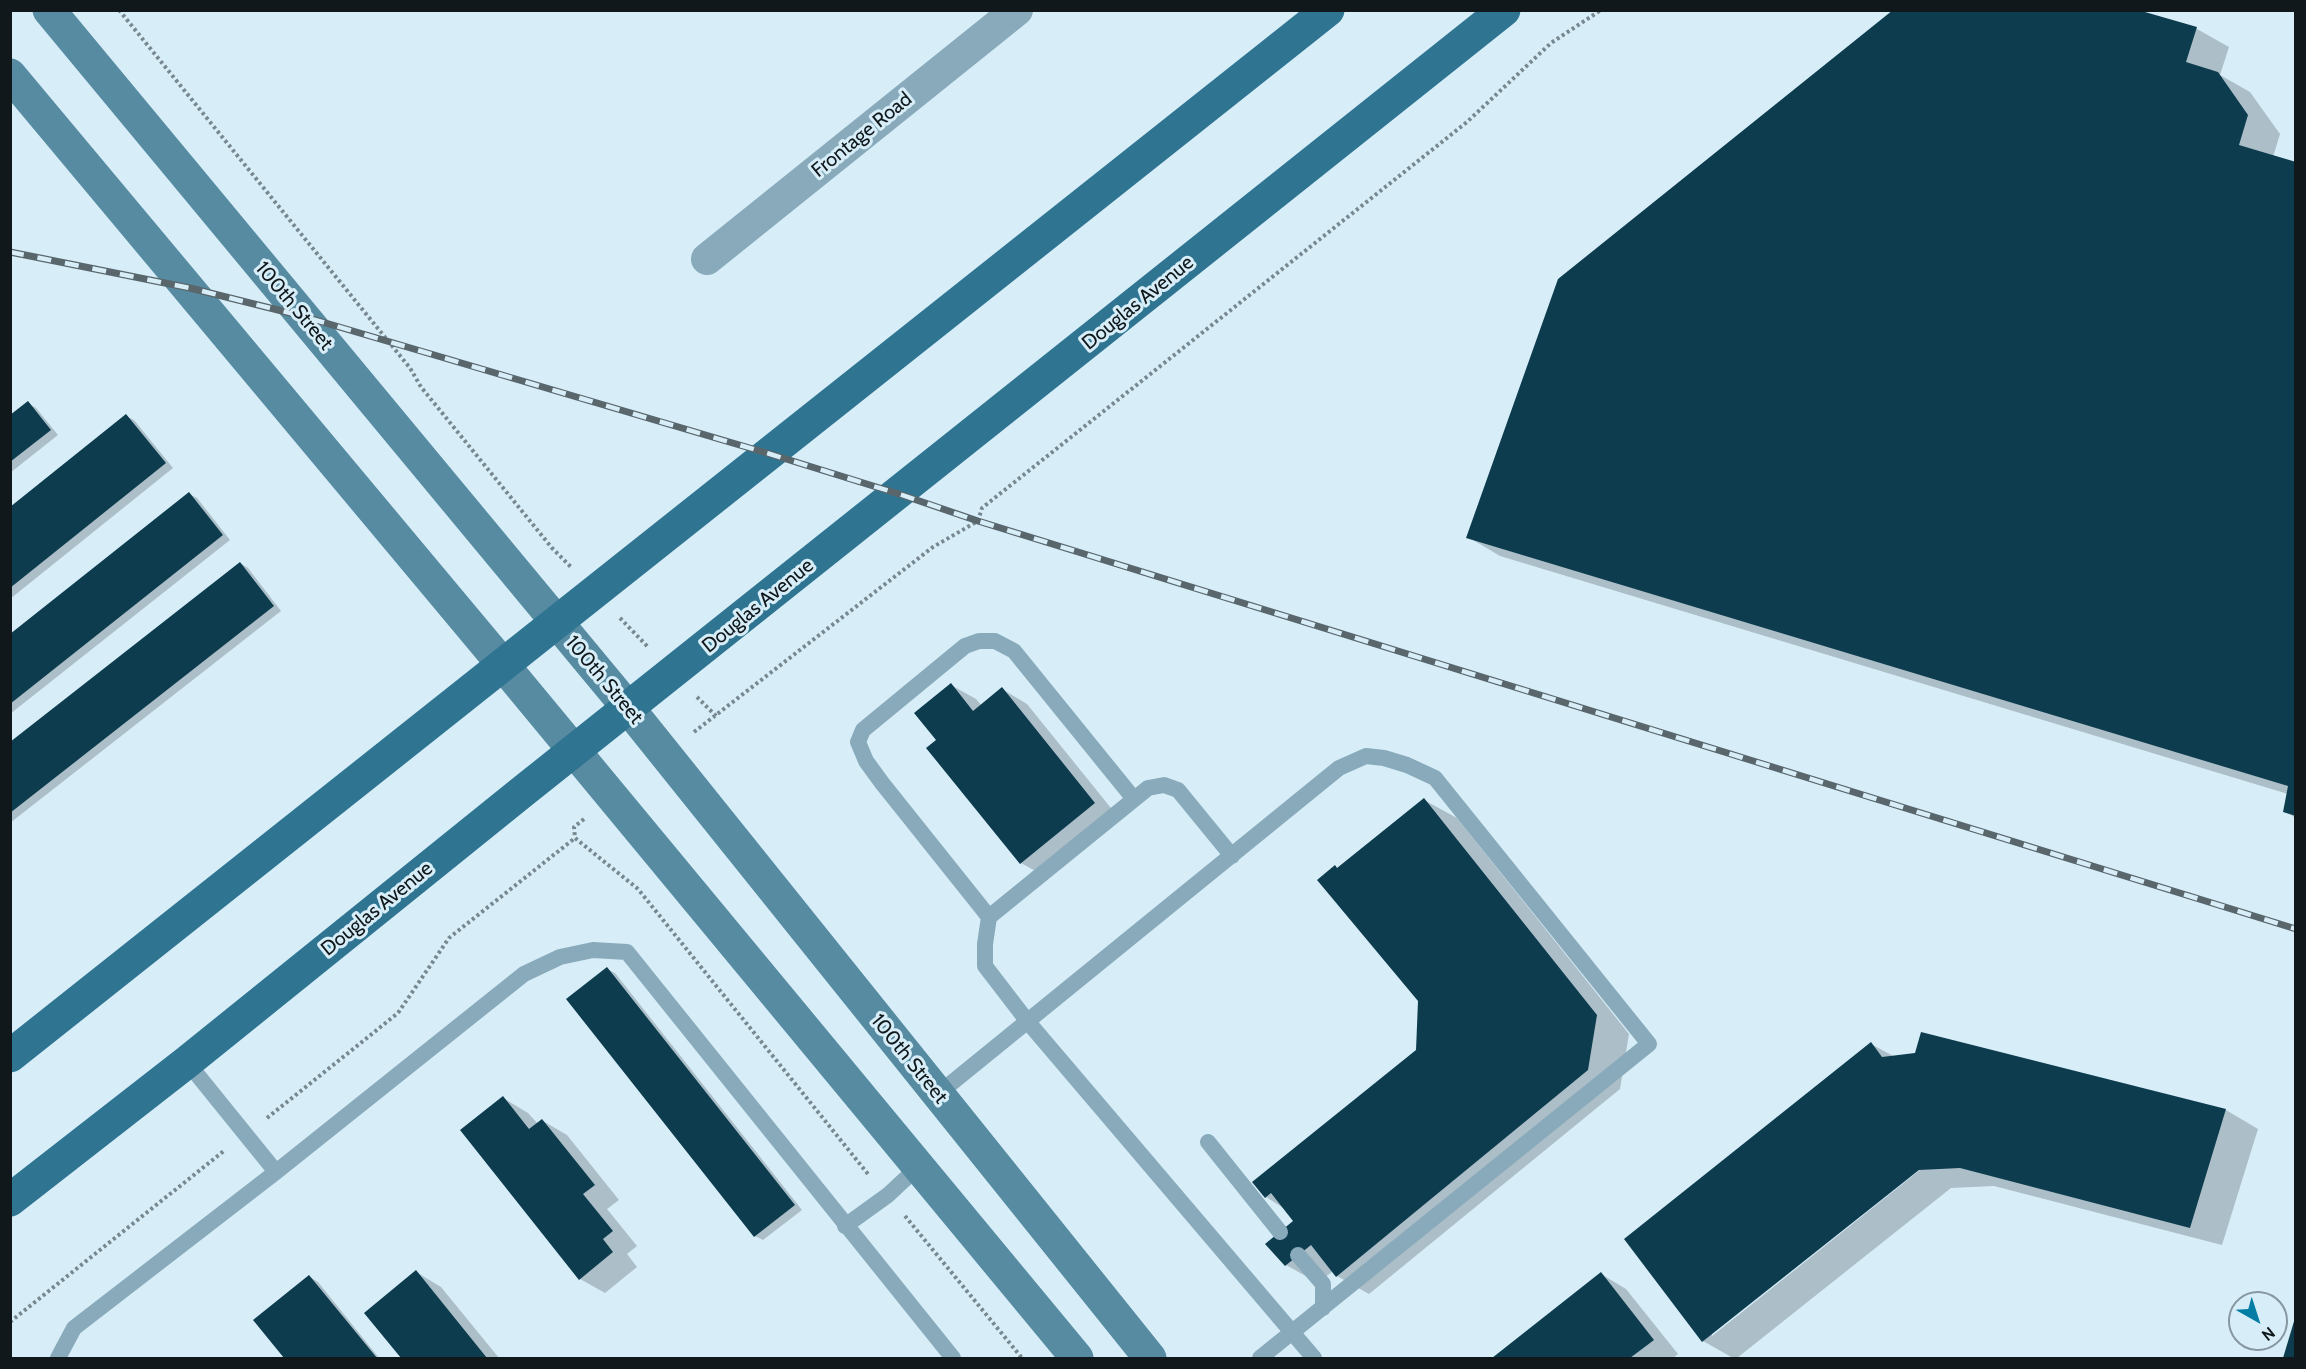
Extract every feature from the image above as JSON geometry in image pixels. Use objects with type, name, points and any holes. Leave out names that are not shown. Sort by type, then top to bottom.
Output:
[{"type":"main road","name":"100th Street","points":[[49,10],[629,709],[1150,1359]]},
{"type":"main road","points":[[10,1056],[1329,10]]},
{"type":"main road","name":"Douglas Avenue","points":[[10,1200],[187,1062],[1504,10]]},
{"type":"main road","points":[[10,75],[504,666],[1077,1359]]},
{"type":"street","name":"Frontage Road","points":[[707,259],[1017,10]]},
{"type":"lane","points":[[1134,799],[1014,651],[995,641],[980,640],[965,646],[863,730],[858,742],[866,761],[882,783],[988,916],[985,966],[1028,1022],[1314,1359]]},
{"type":"lane","points":[[938,1094],[1339,768],[1366,756],[1384,758],[1407,765],[1435,778],[1649,1044],[1260,1359]]},
{"type":"lane","points":[[988,916],[1148,788],[1164,785],[1178,790],[1232,856]]},
{"type":"lane","points":[[58,1359],[74,1328],[276,1172],[524,974],[560,957],[593,950],[627,952],[953,1359]]},
{"type":"lane","points":[[187,1062],[276,1172]]},
{"type":"lane","points":[[1208,1142],[1280,1232]]},
{"type":"lane","points":[[845,1226],[888,1195],[918,1167]]},
{"type":"lane","points":[[1298,1255],[1323,1284],[1323,1308]]},
{"type":"path","points":[[119,10],[410,368],[421,387],[552,548],[716,716],[933,547],[978,521],[982,508],[1467,122],[1551,43],[1601,10]]},
{"type":"path","points":[[574,827],[575,838],[638,889],[864,1169],[888,1195],[1022,1359]]},
{"type":"path","points":[[271,1115],[398,1013],[449,938],[575,838]]},
{"type":"path","points":[[10,1322],[223,1152]]},
{"type":"building","points":[[1893,10],[2138,10],[2197,27],[2186,62],[2218,72],[2248,115],[2239,145],[2296,162],[2296,816],[2283,812],[2288,786],[1466,538],[1558,279]]},
{"type":"building","points":[[28,401],[51,430],[10,462],[10,415]]},
{"type":"building","points":[[126,414],[166,463],[10,588],[10,507]]},
{"type":"building","points":[[189,492],[223,535],[10,704],[10,634]]},
{"type":"building","points":[[240,562],[274,606],[10,813],[10,742]]},
{"type":"building","points":[[951,683],[973,711],[1002,687],[1095,803],[1020,864],[926,748],[936,740],[914,713]]},
{"type":"building","points":[[1424,798],[1597,1015],[1588,1070],[1336,1277],[1311,1245],[1285,1266],[1265,1244],[1293,1221],[1271,1193],[1265,1198],[1252,1182],[1416,1050],[1418,1001],[1317,880],[1335,865],[1337,868]]},
{"type":"building","points":[[607,967],[795,1205],[754,1237],[566,999]]},
{"type":"building","points":[[1921,1032],[2226,1109],[2190,1228],[1960,1168],[1919,1170],[1702,1342],[1624,1239],[1871,1042],[1882,1057],[1915,1053]]},
{"type":"building","points":[[503,1096],[529,1129],[542,1119],[595,1185],[583,1194],[613,1231],[603,1239],[613,1252],[579,1280],[460,1130]]},
{"type":"building","points":[[416,1270],[487,1358],[401,1358],[364,1313]]},
{"type":"building","points":[[1601,1272],[1654,1340],[1630,1358],[1492,1358]]},
{"type":"building","points":[[309,1275],[377,1358],[284,1358],[253,1320]]},
{"type":"building","points":[[2295,1318],[2296,1358],[2283,1358],[2285,1351],[2288,1351],[2288,1341]]},
{"type":"railway","points":[[10,252],[190,288],[302,316],[770,454],[978,521],[2296,929]]}]
